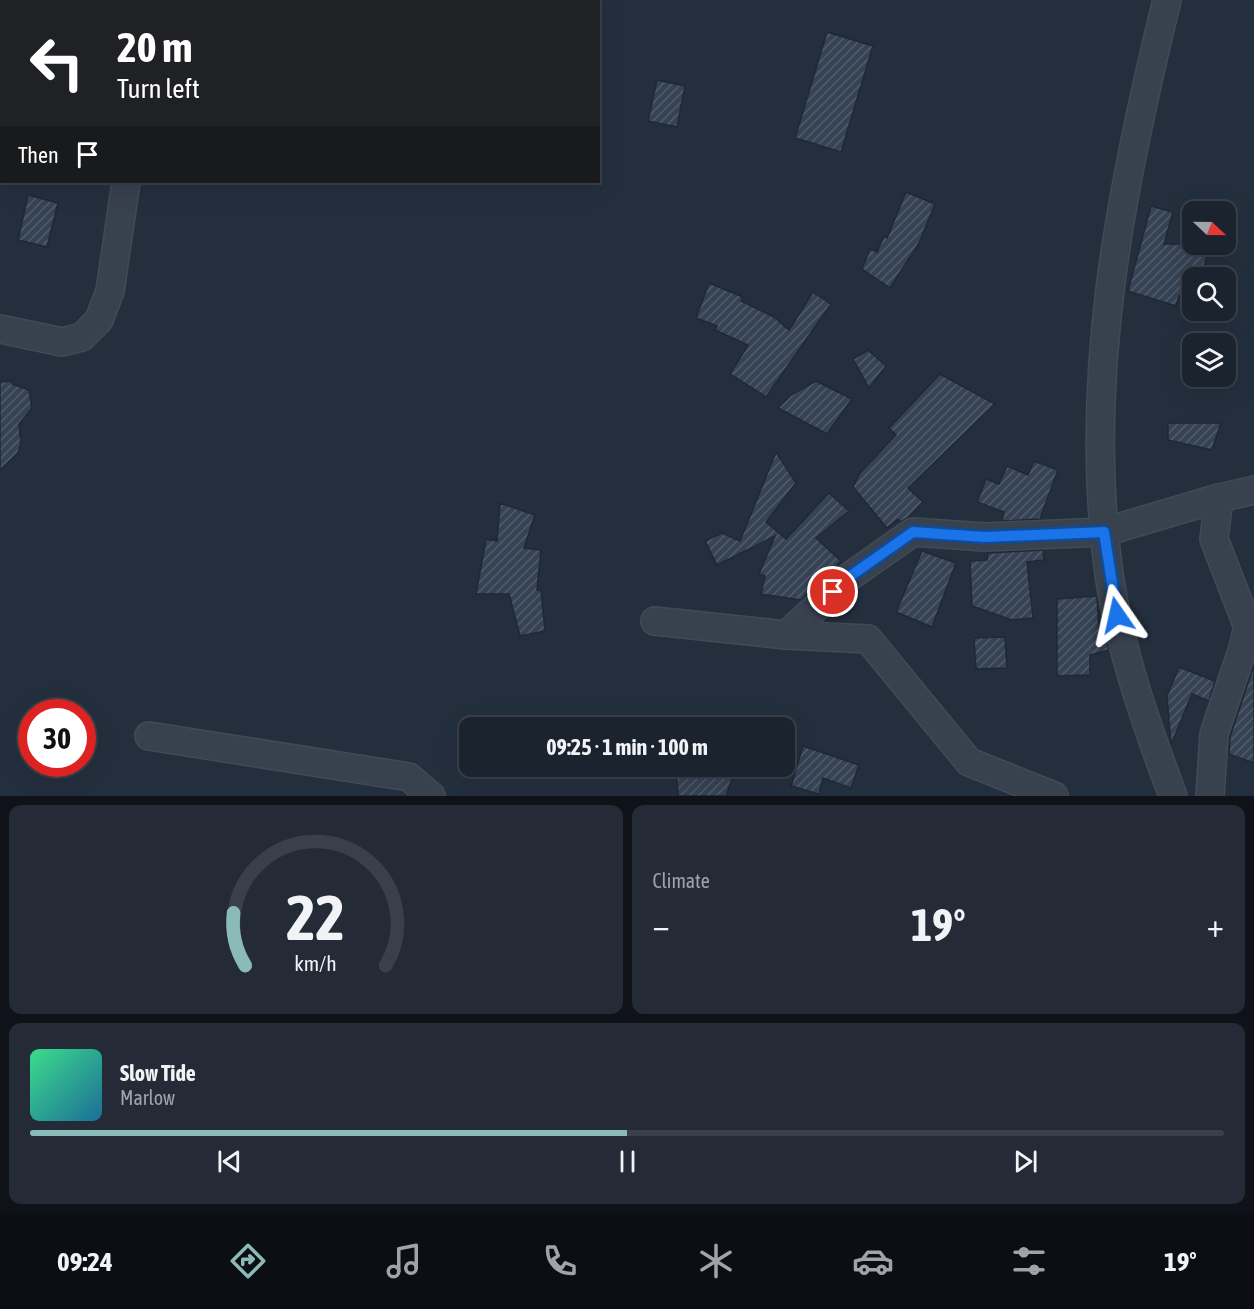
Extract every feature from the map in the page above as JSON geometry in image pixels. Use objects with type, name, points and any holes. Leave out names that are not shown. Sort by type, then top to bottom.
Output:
[{"type":"street","points":[[1167,0],[1135,129],[1107,320],[1098,431],[1104,532],[1121,635],[1148,727],[1173,796]]},
{"type":"street","points":[[0,329],[62,342],[82,337],[99,320],[110,291],[126,183]]},
{"type":"street","points":[[786,635],[849,577],[913,532],[985,537],[1104,532],[1254,490]]},
{"type":"street","points":[[1210,796],[1214,734],[1249,650],[1248,627],[1214,539],[1219,498]]},
{"type":"street","points":[[655,621],[786,635],[868,639],[969,762],[1054,796]]},
{"type":"street","points":[[149,736],[409,777],[431,796]]},
{"type":"building","points":[[827,32],[873,46],[841,152],[795,138]]},
{"type":"building","points":[[657,80],[685,86],[677,127],[648,121]]},
{"type":"building","points":[[906,192],[935,204],[919,243],[890,288],[862,269],[870,249],[877,252],[884,236],[887,238]]},
{"type":"building","points":[[28,195],[58,203],[47,247],[18,240]]},
{"type":"building","points":[[1151,206],[1173,212],[1164,244],[1182,244],[1182,255],[1207,255],[1204,267],[1182,267],[1182,298],[1179,296],[1176,306],[1128,291]]},
{"type":"building","points":[[709,283],[743,297],[741,301],[774,317],[789,330],[813,292],[831,304],[766,397],[730,374],[748,345],[715,330],[717,326],[696,318]]},
{"type":"building","points":[[868,350],[886,366],[869,388],[853,359]]},
{"type":"building","points":[[940,374],[995,404],[908,488],[923,502],[908,518],[900,522],[898,519],[887,528],[853,487],[860,473],[896,435],[889,428]]},
{"type":"building","points":[[12,381],[12,384],[29,390],[32,408],[19,424],[21,443],[18,453],[0,470],[0,382]]},
{"type":"building","points":[[816,381],[852,399],[827,434],[778,408],[791,395]]},
{"type":"building","points":[[1168,423],[1221,423],[1212,450],[1168,440]]},
{"type":"building","points":[[776,452],[796,483],[766,522],[786,539],[829,493],[849,511],[816,538],[841,561],[801,600],[761,594],[765,576],[759,574],[775,536],[717,565],[705,541],[722,533],[740,541]]},
{"type":"building","points":[[1034,461],[1058,470],[1040,519],[1002,521],[1004,512],[977,502],[986,479],[999,484],[1007,466],[1028,475]]},
{"type":"building","points":[[500,503],[535,515],[524,548],[541,550],[537,590],[541,590],[545,631],[520,636],[509,594],[476,594],[486,539],[497,541]]},
{"type":"building","points":[[1043,550],[1044,560],[1027,562],[1033,618],[1012,620],[972,606],[970,561],[987,560],[988,553]]},
{"type":"building","points":[[922,551],[956,563],[932,627],[896,612]]},
{"type":"building","points":[[1097,596],[1099,631],[1103,629],[1109,650],[1090,655],[1090,675],[1057,676],[1057,599]]},
{"type":"building","points":[[1005,637],[1007,668],[976,669],[974,638]]},
{"type":"building","points":[[1254,665],[1254,763],[1229,754],[1230,737]]},
{"type":"building","points":[[1179,667],[1215,681],[1209,701],[1192,694],[1171,745],[1167,696]]},
{"type":"building","points":[[803,746],[859,765],[851,788],[823,778],[819,794],[791,786]]},
{"type":"building","points":[[677,777],[733,777],[726,796],[678,796]]},
{"type":"route","points":[[833,592],[849,577],[913,532],[985,537],[1104,532],[1117,615]]}]
